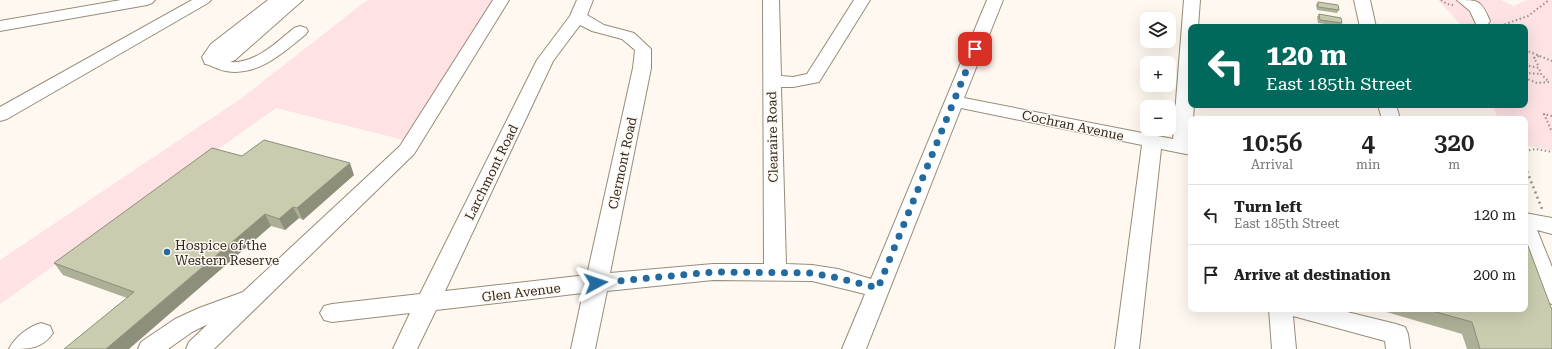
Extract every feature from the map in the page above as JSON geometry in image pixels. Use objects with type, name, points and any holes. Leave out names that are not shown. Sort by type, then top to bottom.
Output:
[{"type":"street","points":[[0,26],[147,0]]},
{"type":"street","points":[[0,115],[203,0]]},
{"type":"street","points":[[278,0],[217,48],[210,56],[211,60],[228,68],[249,66],[265,58],[300,31]]},
{"type":"street","points":[[215,61],[229,56],[295,0]]},
{"type":"street","points":[[198,349],[407,150],[501,0]]},
{"type":"street","name":"Clearaire Road","points":[[771,0],[775,273]]},
{"type":"street","points":[[771,81],[793,82],[813,78],[862,0]]},
{"type":"street","points":[[854,349],[995,0]]},
{"type":"street","points":[[1191,24],[1192,0]]},
{"type":"street","points":[[1362,0],[1367,24]]},
{"type":"street","points":[[1465,0],[1477,10],[1482,21]]},
{"type":"street","name":"Clermont Road","points":[[582,8],[598,28],[628,36],[643,49],[642,68],[583,349]]},
{"type":"street","name":"Larchmont Road","points":[[406,349],[545,60],[582,8]]},
{"type":"street","points":[[1186,148],[1188,99]]},
{"type":"street","name":"Cochran Avenue","points":[[954,101],[1186,148]]},
{"type":"street","points":[[1127,349],[1152,141]]},
{"type":"street","points":[[1528,235],[1552,295]]},
{"type":"street","name":"Glen Avenue","points":[[332,314],[596,283],[713,272],[812,273],[878,288]]},
{"type":"street","points":[[150,349],[167,335],[194,319],[252,298]]},
{"type":"street","points":[[1281,312],[1284,349]]},
{"type":"street","points":[[1311,312],[1396,334],[1398,349]]},
{"type":"street","points":[[21,349],[41,333]]},
{"type":"path","points":[[1505,24],[1528,16],[1549,0]]},
{"type":"path","points":[[1528,51],[1552,61]]},
{"type":"path","points":[[1539,56],[1534,58],[1541,74],[1551,83]]},
{"type":"path","points":[[1528,66],[1539,68]]},
{"type":"path","points":[[1528,72],[1541,74]]},
{"type":"path","points":[[1528,81],[1536,84],[1551,83]]},
{"type":"path","points":[[1552,116],[1544,114],[1552,132]]},
{"type":"path","points":[[1528,150],[1536,149],[1552,152]]},
{"type":"path","points":[[1528,177],[1540,220]]},
{"type":"shaded area","points":[[367,0],[501,0],[412,142],[276,108],[0,304],[0,260],[242,98]]},
{"type":"shaded area","points":[[1438,0],[1500,0],[1514,6],[1527,0],[1552,0],[1552,151],[1528,146],[1528,116],[1497,116],[1494,108],[1528,108],[1528,24],[1460,24]]},
{"type":"building","points":[[1318,2],[1338,5],[1339,10],[1318,7]]},
{"type":"building","points":[[1319,14],[1341,18],[1342,23],[1320,20]]},
{"type":"building","name":"Hospice of the Western Reserve","points":[[264,140],[350,163],[297,208],[293,207],[279,219],[265,214],[106,349],[64,349],[134,292],[54,263],[212,148],[242,156]]},
{"type":"building","points":[[1528,246],[1552,310],[1552,349],[1480,349],[1472,322],[1436,312],[1528,312]]},
{"type":"place","name":"Hospice of the Western Reserve","points":[[167,252]]},
{"type":"route","points":[[596,283],[713,272],[812,273],[878,288],[975,49]]}]
